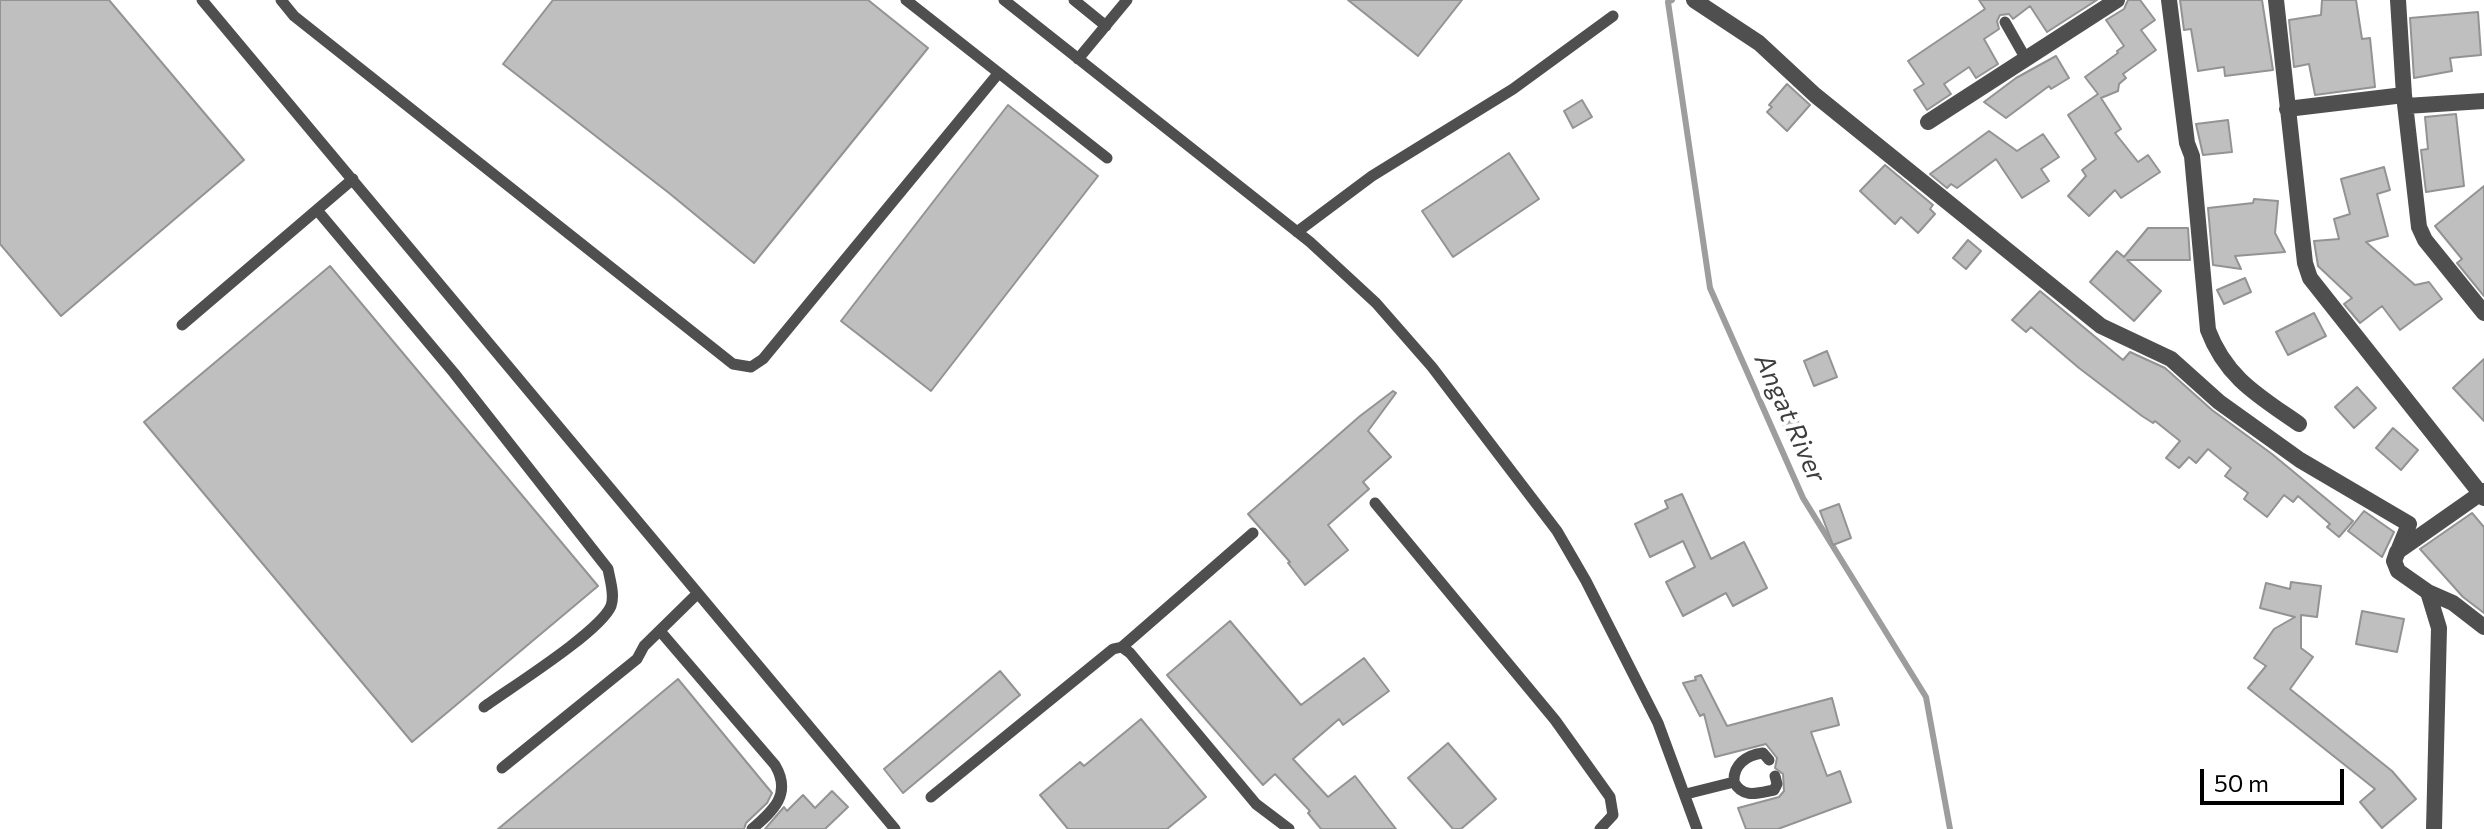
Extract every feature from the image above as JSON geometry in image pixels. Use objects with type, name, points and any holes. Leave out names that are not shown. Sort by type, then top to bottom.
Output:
[{"type":"street","points":[[1694,0],[1759,43],[1815,95],[2101,326],[2171,359],[2219,402],[2288,452],[2409,524],[2394,561]]},
{"type":"street","points":[[1928,122],[2117,0]]},
{"type":"street","points":[[2169,0],[2187,143],[2192,156],[2208,330],[2213,343],[2240,382],[2299,424]]},
{"type":"street","points":[[2276,0],[2305,263],[2310,278],[2483,494],[2397,552],[2394,561],[2398,571],[2428,592],[2453,603],[2484,627]]},
{"type":"street","points":[[2398,0],[2412,181],[2419,227],[2425,240],[2484,313]]},
{"type":"street","points":[[2287,109],[2405,100],[2484,101]]},
{"type":"street","points":[[2428,592],[2439,628],[2434,829]]},
{"type":"lane","points":[[202,0],[895,829]]},
{"type":"lane","points":[[281,0],[294,16],[733,364],[751,367],[763,359],[997,75]]},
{"type":"lane","points":[[906,0],[997,75],[1107,158]]},
{"type":"lane","points":[[1004,0],[1297,232],[1376,303],[1432,367],[1557,531],[1586,581],[1658,723],[1697,829]]},
{"type":"lane","points":[[1074,0],[1106,26]]},
{"type":"lane","points":[[1078,59],[1127,0]]},
{"type":"lane","points":[[1297,232],[1372,176],[1513,89],[1613,16]]},
{"type":"lane","points":[[2005,22],[2026,59]]},
{"type":"lane","points":[[182,325],[353,179]]},
{"type":"lane","points":[[317,210],[454,373],[608,569],[611,606],[587,634],[484,707]]},
{"type":"lane","points":[[1375,503],[1555,720],[1610,797],[1613,815],[1600,829]]},
{"type":"lane","points":[[931,797],[1113,649],[1122,647],[1253,533]]},
{"type":"lane","points":[[502,768],[637,659],[644,646],[697,594]]},
{"type":"lane","points":[[660,631],[783,778],[783,792],[769,814],[752,829]]},
{"type":"lane","points":[[1122,647],[1256,804],[1289,829]]},
{"type":"lane","points":[[1769,760],[1763,753],[1746,758],[1735,770],[1734,782],[1741,791],[1751,795],[1774,790],[1777,784],[1775,776]]},
{"type":"lane","points":[[1686,794],[1734,782]]},
{"type":"building","points":[[0,0],[109,0],[244,160],[61,316],[0,244]]},
{"type":"building","points":[[553,0],[868,0],[928,48],[754,263],[503,64]]},
{"type":"building","points":[[1348,0],[1462,0],[1418,56]]},
{"type":"building","points":[[1979,0],[2097,0],[2047,32],[2030,6],[2013,19],[2009,14],[2000,15],[1997,21],[1999,29],[1984,39],[1998,64],[1976,78],[1969,67],[1944,84],[1951,94],[1927,110],[1914,90],[1924,84],[1908,61],[1985,9]]},
{"type":"building","points":[[2128,0],[2140,0],[2155,20],[2141,30],[2156,50],[2123,74],[2126,78],[2119,84],[2118,91],[2101,98],[2121,129],[2115,133],[2138,162],[2148,155],[2160,172],[2121,198],[2115,190],[2089,216],[2068,196],[2086,176],[2082,170],[2096,159],[2068,115],[2098,94],[2085,77],[2124,46],[2106,20],[2124,9]]},
{"type":"building","points":[[2180,0],[2262,0],[2273,70],[2225,76],[2224,67],[2198,71],[2191,29],[2184,30]]},
{"type":"building","points":[[2322,0],[2356,0],[2362,39],[2370,38],[2375,87],[2315,95],[2309,64],[2294,67],[2289,20],[2321,15]]},
{"type":"building","points":[[2478,12],[2481,55],[2450,58],[2452,71],[2414,78],[2410,18]]},
{"type":"building","points":[[2056,56],[2069,78],[2051,89],[2049,86],[2006,118],[1984,102],[2016,78]]},
{"type":"building","points":[[1787,84],[1810,105],[1787,131],[1767,112],[1772,107],[1769,105]]},
{"type":"building","points":[[1582,100],[1592,117],[1573,128],[1564,111]]},
{"type":"building","points":[[1008,105],[1098,176],[931,391],[841,321]]},
{"type":"building","points":[[2456,114],[2464,186],[2426,192],[2421,150],[2428,149],[2425,117]]},
{"type":"building","points":[[2228,120],[2232,152],[2203,155],[2196,124]]},
{"type":"building","points":[[1989,131],[2017,151],[2043,134],[2059,157],[2041,169],[2049,181],[2022,198],[1996,159],[1957,188],[1951,184],[1947,188],[1930,174]]},
{"type":"building","points":[[1509,153],[1539,199],[1453,257],[1422,211]]},
{"type":"building","points":[[1885,165],[1933,205],[1930,209],[1935,214],[1918,233],[1901,217],[1895,224],[1860,191]]},
{"type":"building","points":[[2384,167],[2390,190],[2377,194],[2388,236],[2366,242],[2415,285],[2429,282],[2442,299],[2400,330],[2382,306],[2360,323],[2344,304],[2352,298],[2318,266],[2314,241],[2339,239],[2334,219],[2350,214],[2341,179]]},
{"type":"building","points":[[2484,186],[2484,296],[2457,263],[2462,259],[2435,226]]},
{"type":"building","points":[[2254,199],[2278,201],[2275,233],[2285,252],[2235,256],[2241,269],[2213,265],[2208,208],[2253,203]]},
{"type":"building","points":[[2148,228],[2188,228],[2190,260],[2127,260],[2161,291],[2134,321],[2090,282],[2117,251],[2124,257]]},
{"type":"building","points":[[1968,240],[1981,251],[1966,269],[1953,258]]},
{"type":"building","points":[[330,266],[598,586],[412,742],[144,422]]},
{"type":"building","points":[[2245,278],[2251,292],[2224,304],[2217,290]]},
{"type":"building","points":[[2040,291],[2123,360],[2130,352],[2165,368],[2212,410],[2272,454],[2353,521],[2339,537],[2327,527],[2330,524],[2298,496],[2293,502],[2284,495],[2267,517],[2244,499],[2248,493],[2225,476],[2231,468],[2208,449],[2196,463],[2189,457],[2179,468],[2166,458],[2180,441],[2079,368],[2031,327],[2026,332],[2012,320]]},
{"type":"building","points":[[2314,313],[2326,336],[2288,355],[2276,332]]},
{"type":"building","points":[[1827,351],[1837,377],[1814,386],[1804,361]]},
{"type":"building","points":[[2484,359],[2484,421],[2453,388]]},
{"type":"building","points":[[2357,387],[2376,408],[2354,428],[2335,407]]},
{"type":"building","points":[[1393,391],[1396,393],[1368,431],[1391,457],[1363,482],[1369,489],[1328,525],[1348,550],[1305,585],[1290,562],[1248,514]]},
{"type":"building","points":[[1796,418],[1808,439],[1795,446],[1783,425]]},
{"type":"building","points":[[2393,428],[2418,450],[2401,470],[2376,448]]},
{"type":"building","points":[[1682,494],[1711,559],[1744,542],[1767,588],[1733,606],[1726,593],[1683,616],[1666,582],[1695,567],[1683,541],[1650,557],[1635,524],[1668,508],[1665,501]]},
{"type":"building","points":[[1839,504],[1851,538],[1833,545],[1820,511]]},
{"type":"building","points":[[2364,511],[2394,532],[2382,557],[2348,531]]},
{"type":"building","points":[[2472,513],[2484,527],[2484,613],[2463,597],[2420,549]]},
{"type":"building","points":[[2291,582],[2321,586],[2317,617],[2301,615],[2301,648],[2313,657],[2290,689],[2392,771],[2416,799],[2382,828],[2360,802],[2375,789],[2248,688],[2266,666],[2254,658],[2274,629],[2295,617],[2260,608],[2266,583],[2290,589]]},
{"type":"building","points":[[2362,611],[2404,619],[2397,652],[2356,644]]},
{"type":"building","points":[[1230,621],[1301,705],[1364,658],[1389,691],[1343,725],[1339,719],[1293,759],[1328,797],[1355,776],[1396,829],[1321,829],[1308,813],[1310,811],[1275,774],[1263,785],[1167,675]]},
{"type":"building","points":[[1000,671],[1020,695],[903,793],[884,769]]},
{"type":"building","points":[[1701,675],[1727,726],[1832,698],[1839,725],[1811,732],[1827,776],[1840,771],[1851,802],[1778,829],[1746,829],[1738,808],[1779,797],[1784,791],[1783,774],[1775,768],[1777,758],[1766,744],[1715,757],[1704,714],[1700,716],[1683,683],[1696,680],[1695,677]]},
{"type":"building","points":[[678,679],[772,793],[744,829],[498,829]]},
{"type":"building","points":[[1141,719],[1206,797],[1167,829],[1068,829],[1040,795],[1080,762],[1084,766]]},
{"type":"building","points":[[1448,743],[1496,799],[1461,829],[1453,829],[1408,778]]},
{"type":"building","points":[[832,791],[848,807],[825,829],[765,829],[784,807],[787,811],[803,795],[815,808]]},
{"type":"waterway","name":"Angat River","points":[[1672,0],[1668,2],[1710,288],[1803,498],[1926,697],[1950,829]]}]
